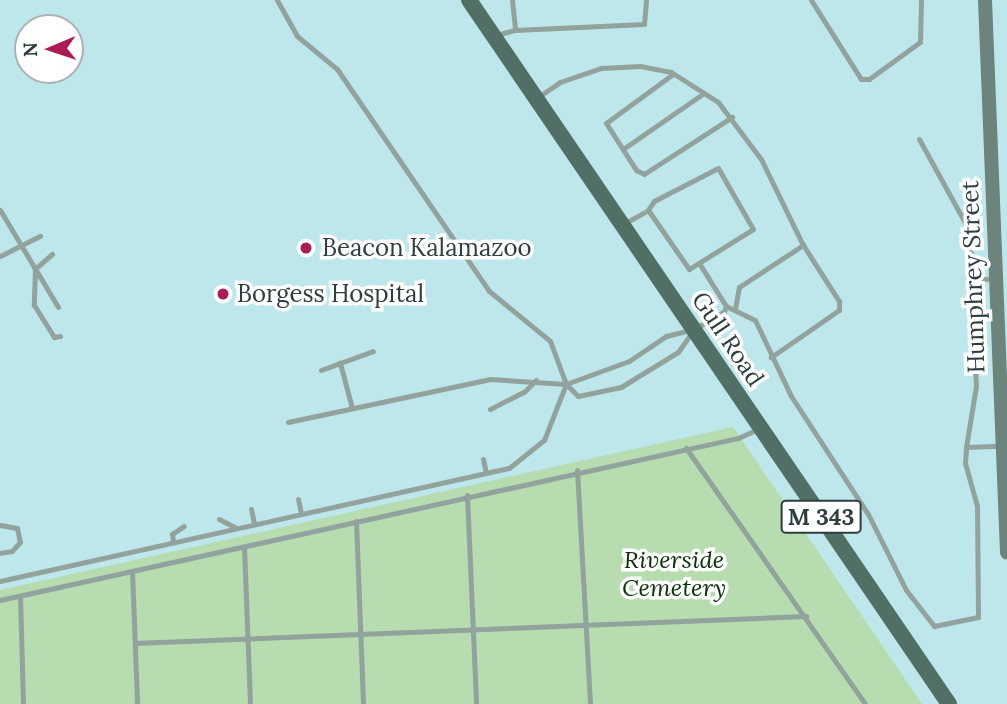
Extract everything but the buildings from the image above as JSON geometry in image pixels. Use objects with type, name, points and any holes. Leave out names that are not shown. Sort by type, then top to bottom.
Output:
[{"type":"main road","name":"Gull Road","points":[[469,0],[949,704]]},
{"type":"street","name":"Humphrey Street","points":[[985,0],[1007,553]]},
{"type":"lane","points":[[277,0],[297,36],[337,69],[489,291],[550,341],[566,384],[578,396],[621,387],[678,352],[694,329]]},
{"type":"lane","points":[[512,0],[514,30]]},
{"type":"lane","points":[[493,36],[514,30],[644,24],[646,0]]},
{"type":"lane","points":[[811,0],[861,79],[869,79],[920,42],[921,0]]},
{"type":"lane","points":[[536,98],[560,82],[601,68],[640,66],[673,74],[704,93],[732,117],[761,159],[803,245],[839,301],[839,310],[771,357]]},
{"type":"lane","points":[[673,74],[606,123],[644,174],[732,117]]},
{"type":"lane","points":[[623,149],[704,93]]},
{"type":"lane","points":[[699,263],[726,306],[755,320],[791,396],[868,514],[906,590],[934,626],[978,617],[981,608],[977,506],[965,463],[976,386],[974,280],[968,228],[919,139]]},
{"type":"lane","points":[[622,224],[648,210],[654,201],[718,167],[753,229],[689,269],[648,210]]},
{"type":"lane","points":[[0,210],[58,307]]},
{"type":"lane","points":[[0,256],[40,236]]},
{"type":"lane","points":[[735,309],[739,287],[803,245]]},
{"type":"lane","points":[[52,254],[36,269],[34,305],[54,337],[60,336]]},
{"type":"lane","points":[[974,280],[996,278]]},
{"type":"lane","points":[[288,422],[490,379],[566,384],[629,360],[666,335],[694,329],[724,312],[726,306]]},
{"type":"lane","points":[[321,370],[373,351]]},
{"type":"lane","points":[[340,363],[352,408]]},
{"type":"lane","points":[[490,408],[514,399],[536,380]]},
{"type":"lane","points":[[0,581],[509,468],[544,440],[566,384]]},
{"type":"lane","points":[[0,600],[467,495],[738,438],[761,428]]},
{"type":"lane","points":[[966,447],[1002,446]]},
{"type":"lane","points":[[686,448],[865,704]]},
{"type":"lane","points":[[483,459],[486,473]]},
{"type":"lane","points":[[577,471],[590,704]]},
{"type":"lane","points":[[467,495],[476,704]]},
{"type":"lane","points":[[298,499],[300,513]]},
{"type":"lane","points":[[251,509],[254,523]]},
{"type":"lane","points":[[219,519],[234,527]]},
{"type":"lane","points":[[356,521],[363,704]]},
{"type":"lane","points":[[0,525],[18,528],[20,542],[12,551],[0,552]]},
{"type":"lane","points":[[173,541],[172,534],[184,526]]},
{"type":"lane","points":[[244,547],[250,704]]},
{"type":"lane","points":[[132,571],[137,704]]},
{"type":"lane","points":[[20,596],[23,704]]},
{"type":"lane","points":[[135,643],[806,617]]},
{"type":"green space","name":"Riverside Cemetery","points":[[733,427],[922,704],[0,704],[0,590]]},
{"type":"place","name":"Beacon Kalamazoo","points":[[306,248]]},
{"type":"place","name":"Borgess Hospital","points":[[223,294]]}]
